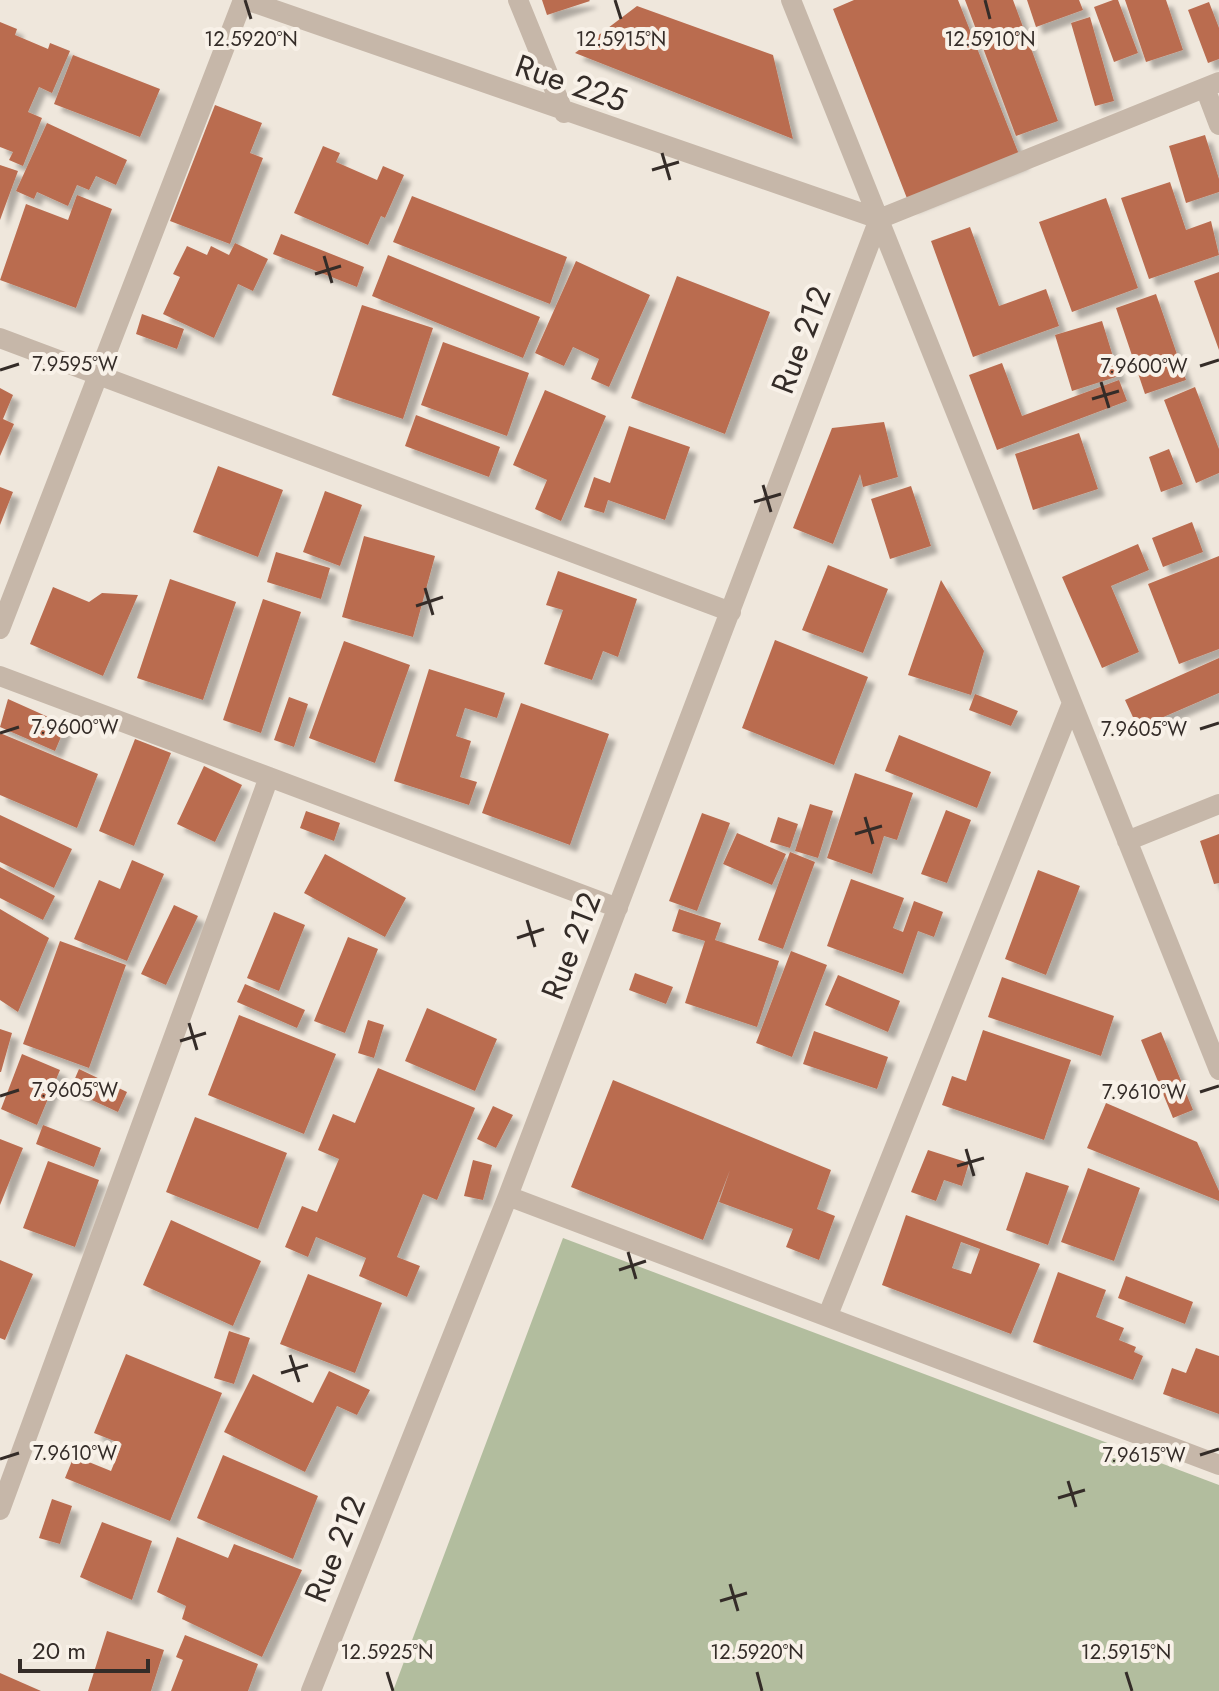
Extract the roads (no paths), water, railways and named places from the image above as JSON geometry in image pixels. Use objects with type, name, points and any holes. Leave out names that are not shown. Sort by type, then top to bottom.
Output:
[{"type":"street","name":"Rue 225","points":[[245,0],[564,113],[879,219]]},
{"type":"street","points":[[0,629],[245,0]]},
{"type":"street","points":[[518,0],[564,113]]},
{"type":"street","points":[[791,0],[1219,1070]]},
{"type":"street","points":[[879,219],[1212,85],[1219,125]]},
{"type":"street","name":"Rue 212","points":[[311,1691],[508,1196],[879,219]]},
{"type":"street","points":[[0,338],[731,612]]},
{"type":"street","points":[[0,676],[618,908]]},
{"type":"street","points":[[828,1315],[1072,703]]},
{"type":"street","points":[[0,1510],[269,777]]},
{"type":"street","points":[[1127,841],[1219,804]]},
{"type":"street","points":[[508,1196],[1219,1465]]}]
